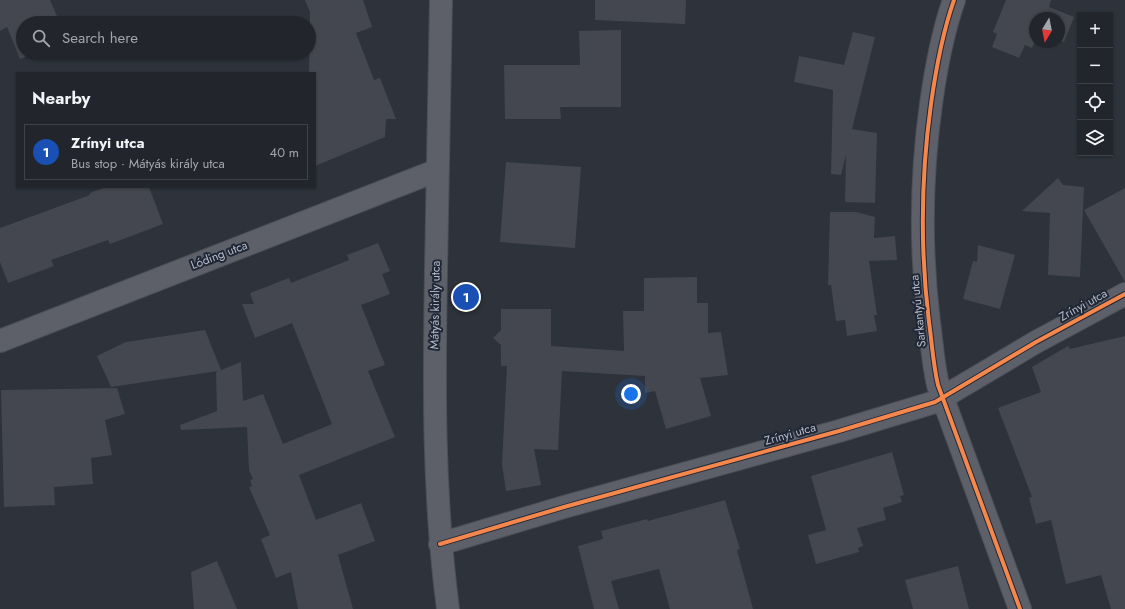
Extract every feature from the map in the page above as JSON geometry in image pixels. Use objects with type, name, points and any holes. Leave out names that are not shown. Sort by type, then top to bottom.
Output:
[{"type":"street","name":"Mátyás király utca","points":[[441,0],[434,375],[434,456],[440,544],[448,609]]},
{"type":"street","name":"Sarkantyú utca","points":[[954,0],[944,30],[936,67],[926,142],[923,188],[923,245],[926,297],[935,371],[943,398],[1020,609]]},
{"type":"street","name":"Lóding utca","points":[[0,340],[438,170]]},
{"type":"street","name":"Zrínyi utca","points":[[440,544],[564,507],[913,409],[943,398],[1036,342],[1125,294]]},
{"type":"building","points":[[0,0],[50,0],[57,16],[16,16],[16,49],[7,27],[0,31]]},
{"type":"building","points":[[305,0],[363,0],[372,27],[356,33],[374,80],[380,78],[396,119],[386,119],[385,137],[316,166],[316,72],[309,72],[309,60],[316,60],[316,16],[310,16],[310,12]]},
{"type":"building","points":[[595,0],[686,0],[685,24],[595,20]]},
{"type":"building","points":[[1006,0],[1051,0],[1049,7],[1062,12],[1029,12],[1029,47],[1025,45],[1019,58],[992,47],[997,34],[993,32]]},
{"type":"building","points":[[1065,13],[1074,17],[1065,40]]},
{"type":"building","points":[[621,30],[621,107],[560,107],[561,119],[505,119],[504,65],[580,65],[579,31]]},
{"type":"building","points":[[853,32],[875,37],[852,129],[877,133],[875,203],[845,202],[846,155],[841,175],[831,174],[833,90],[794,82],[799,56],[844,65]]},
{"type":"building","points":[[506,162],[581,167],[575,248],[500,242]]},
{"type":"building","points":[[1058,178],[1063,185],[1084,187],[1080,277],[1048,275],[1050,213],[1022,211]]},
{"type":"building","points":[[103,188],[149,188],[163,224],[110,244],[108,240],[51,260],[54,266],[8,283],[0,262],[0,228],[90,195],[90,193]]},
{"type":"building","points":[[1125,188],[1125,282],[1084,210]]},
{"type":"building","points":[[830,212],[856,212],[875,217],[874,238],[895,236],[897,260],[869,261],[877,315],[874,315],[877,331],[847,336],[845,320],[836,321],[831,285],[828,285]]},
{"type":"building","points":[[378,243],[390,271],[382,274],[390,294],[361,305],[385,365],[368,371],[395,437],[299,475],[316,520],[361,503],[375,541],[338,555],[353,609],[298,609],[291,572],[276,578],[261,539],[270,535],[249,487],[252,486],[250,480],[253,479],[249,470],[247,427],[181,430],[180,425],[217,411],[216,372],[218,371],[111,387],[97,356],[126,342],[205,330],[221,370],[241,362],[243,401],[263,394],[283,444],[332,424],[292,323],[255,338],[242,304],[254,304],[250,293],[289,278],[291,283],[349,260],[347,255]]},
{"type":"building","points":[[978,245],[1015,255],[1000,309],[963,299],[973,261],[977,262]]},
{"type":"building","points":[[697,277],[697,303],[708,303],[708,333],[721,332],[728,375],[700,378],[711,416],[666,429],[655,391],[645,393],[645,376],[562,371],[558,450],[534,449],[541,485],[506,491],[502,464],[507,366],[501,366],[501,345],[493,338],[501,330],[501,309],[551,309],[551,346],[624,351],[623,311],[644,311],[644,278]]},
{"type":"building","points":[[1125,336],[1125,609],[1111,609],[1101,575],[1066,584],[1051,520],[1036,524],[1029,498],[1032,497],[998,408],[1041,392],[1032,367],[1068,346],[1070,349]]},
{"type":"building","points":[[117,388],[125,414],[105,420],[112,455],[91,458],[93,484],[54,487],[55,505],[4,507],[1,390]]},
{"type":"building","points":[[892,452],[904,495],[900,496],[902,502],[883,508],[886,520],[857,528],[863,546],[858,548],[859,552],[816,564],[808,535],[826,530],[811,476]]},
{"type":"building","points":[[725,500],[740,549],[737,550],[753,609],[670,609],[659,569],[611,581],[619,609],[594,609],[578,546],[603,539],[601,531],[647,519],[648,521]]},
{"type":"building","points":[[217,561],[237,609],[194,609],[191,572]]},
{"type":"building","points":[[958,566],[969,609],[913,609],[905,580]]},
{"type":"cycle path","points":[[954,0],[937,64],[925,158],[923,240],[926,295],[938,385],[1020,609]]},
{"type":"cycle path","points":[[440,544],[564,507],[839,431],[935,402],[1036,342],[1125,294]]},
{"type":"place","name":"Zrínyi utca","points":[[466,297]]}]
